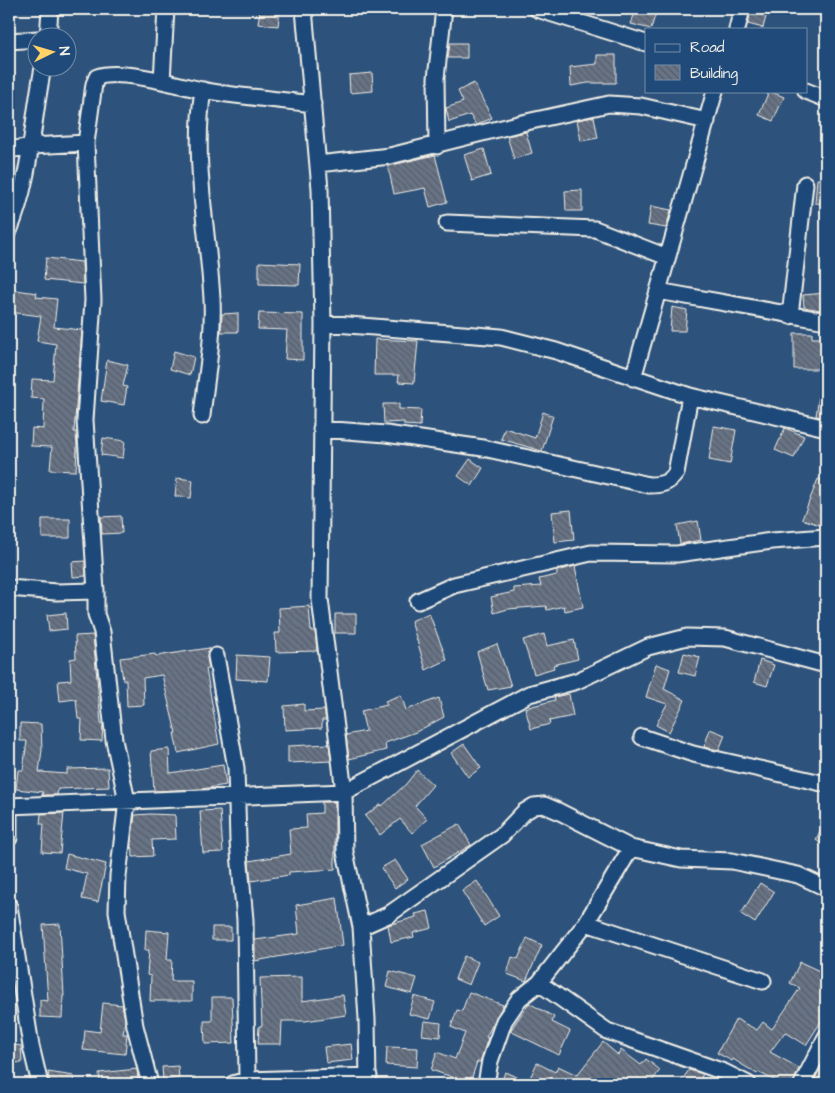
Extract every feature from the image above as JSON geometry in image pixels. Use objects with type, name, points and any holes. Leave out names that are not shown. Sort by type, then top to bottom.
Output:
[{"type":"street","points":[[49,28],[50,9]]},
{"type":"street","points":[[162,81],[166,9]]},
{"type":"street","points":[[216,656],[235,760],[238,842],[245,920],[240,1082],[368,1080],[362,927],[345,852],[344,792],[320,599],[322,323],[318,164],[304,9]]},
{"type":"street","points":[[437,146],[436,78],[444,9]]},
{"type":"street","points":[[536,9],[645,43]]},
{"type":"street","points":[[737,28],[742,9]]},
{"type":"street","points":[[9,41],[28,40]]},
{"type":"street","points":[[150,1084],[135,1026],[117,911],[118,876],[126,802],[114,740],[102,632],[96,614],[85,420],[94,300],[86,143],[94,84],[97,77],[108,75],[162,81],[203,90],[312,104]]},
{"type":"street","points":[[9,231],[17,212],[32,146],[42,78]]},
{"type":"street","points":[[202,416],[213,316],[200,172],[198,120],[203,90]]},
{"type":"street","points":[[633,378],[716,92]]},
{"type":"street","points":[[808,92],[826,99]]},
{"type":"street","points":[[318,164],[390,156],[437,146],[522,123],[609,104],[641,106],[707,121]]},
{"type":"street","points":[[9,150],[32,146],[86,143]]},
{"type":"street","points":[[790,316],[805,184]]},
{"type":"street","points":[[447,223],[595,229],[667,257]]},
{"type":"street","points":[[658,290],[790,316],[826,321]]},
{"type":"street","points":[[322,323],[501,337],[556,351],[690,396],[826,428]]},
{"type":"street","points":[[321,429],[386,434],[483,448],[649,485],[662,485],[671,480],[676,473],[690,396]]},
{"type":"street","points":[[418,601],[454,585],[591,554],[678,554],[772,541],[826,538]]},
{"type":"street","points":[[9,588],[56,592],[96,591]]},
{"type":"street","points":[[9,806],[344,792],[529,694],[577,681],[648,647],[688,637],[725,638],[826,665]]},
{"type":"street","points":[[642,737],[693,754],[826,784]]},
{"type":"street","points":[[362,927],[388,916],[502,835],[524,812],[534,806],[544,805],[631,848],[682,859],[732,861],[798,875],[826,888]]},
{"type":"street","points":[[9,815],[9,838]]},
{"type":"street","points":[[486,1084],[490,1061],[504,1021],[519,999],[540,983],[586,923],[631,848]]},
{"type":"street","points":[[9,906],[30,1046],[40,1084]]},
{"type":"street","points":[[586,923],[763,982]]},
{"type":"street","points":[[540,983],[607,1031],[719,1078],[748,1084]]},
{"type":"street","points":[[802,1084],[826,1037]]},
{"type":"building","points":[[260,9],[280,9],[278,26],[258,24]]},
{"type":"building","points":[[636,9],[657,9],[651,28],[631,24]]},
{"type":"building","points":[[751,9],[768,9],[763,28],[748,24]]},
{"type":"building","points":[[450,43],[467,43],[467,58],[448,58]]},
{"type":"building","points":[[597,55],[616,55],[616,83],[588,83],[571,86],[570,67],[597,64]]},
{"type":"building","points":[[372,73],[373,91],[350,93],[349,75]]},
{"type":"building","points":[[474,83],[492,118],[476,125],[470,115],[449,122],[446,108],[463,102],[458,91]]},
{"type":"building","points":[[769,92],[784,97],[773,121],[759,115]]},
{"type":"building","points":[[594,117],[598,138],[581,141],[577,120]]},
{"type":"building","points":[[526,132],[532,153],[514,159],[507,136]]},
{"type":"building","points":[[484,149],[491,175],[472,181],[464,155]]},
{"type":"building","points":[[435,155],[447,202],[430,207],[425,188],[394,194],[388,166]]},
{"type":"building","points":[[817,179],[826,180],[826,204],[815,203]]},
{"type":"building","points":[[582,190],[582,211],[566,211],[565,191]]},
{"type":"building","points":[[651,206],[671,210],[666,228],[648,225]]},
{"type":"building","points":[[46,258],[82,262],[83,284],[44,280]]},
{"type":"building","points":[[259,262],[300,264],[299,285],[259,284]]},
{"type":"building","points":[[9,289],[37,293],[36,297],[57,299],[54,327],[82,330],[74,432],[76,432],[77,447],[76,471],[50,470],[52,447],[31,446],[32,428],[43,429],[44,399],[31,398],[32,379],[53,380],[56,344],[37,341],[41,316],[9,312]]},
{"type":"building","points":[[826,293],[826,311],[804,307],[803,295]]},
{"type":"building","points":[[672,307],[687,310],[685,331],[670,331]]},
{"type":"building","points":[[238,313],[238,332],[221,332],[222,314]]},
{"type":"building","points":[[259,313],[303,314],[303,360],[285,359],[287,330],[258,329]]},
{"type":"building","points":[[794,333],[812,333],[812,338],[826,338],[826,369],[794,369]]},
{"type":"building","points":[[375,339],[418,341],[414,383],[398,382],[399,375],[374,375]]},
{"type":"building","points":[[174,351],[194,357],[190,375],[170,369]]},
{"type":"building","points":[[107,360],[128,365],[123,386],[127,387],[124,405],[101,401]]},
{"type":"building","points":[[821,382],[826,383],[826,418],[816,416]]},
{"type":"building","points":[[383,404],[399,404],[399,409],[421,410],[420,426],[404,425],[404,422],[384,423]]},
{"type":"building","points":[[543,412],[553,416],[542,451],[501,439],[505,428],[535,438]]},
{"type":"building","points":[[714,426],[736,430],[730,464],[709,460]]},
{"type":"building","points":[[785,428],[804,436],[794,458],[775,450]]},
{"type":"building","points":[[103,438],[125,441],[123,458],[101,455]]},
{"type":"building","points":[[470,459],[483,468],[472,486],[458,476]]},
{"type":"building","points":[[177,478],[193,480],[191,498],[175,496]]},
{"type":"building","points":[[818,479],[826,482],[826,509],[820,525],[802,519]]},
{"type":"building","points":[[571,510],[574,540],[555,542],[552,512]]},
{"type":"building","points":[[121,516],[122,533],[102,534],[101,517]]},
{"type":"building","points":[[42,519],[70,519],[70,538],[42,538]]},
{"type":"building","points":[[698,521],[701,540],[680,544],[677,525]]},
{"type":"building","points":[[85,561],[86,576],[73,577],[72,562]]},
{"type":"building","points":[[575,566],[583,607],[565,611],[564,606],[547,610],[546,606],[508,609],[494,613],[491,597],[514,592],[514,588],[541,586],[539,579],[557,575],[557,571]]},
{"type":"building","points":[[309,606],[311,631],[315,631],[317,651],[276,652],[275,633],[280,633],[279,608]]},
{"type":"building","points":[[66,613],[67,629],[49,631],[47,615]]},
{"type":"building","points":[[429,613],[447,660],[426,670],[411,621]]},
{"type":"building","points":[[335,614],[356,614],[356,633],[335,633]]},
{"type":"building","points":[[544,634],[547,646],[574,640],[578,659],[553,665],[554,668],[534,674],[523,640]]},
{"type":"building","points":[[93,635],[101,723],[103,724],[102,741],[81,740],[82,719],[78,719],[76,699],[60,701],[58,681],[71,680],[70,659],[76,658],[75,636]]},
{"type":"building","points":[[497,644],[511,686],[488,690],[477,652]]},
{"type":"building","points":[[209,648],[207,657],[209,669],[206,669],[219,744],[178,753],[174,733],[176,733],[162,675],[143,678],[144,705],[127,706],[126,680],[123,680],[120,658],[155,654],[156,656]]},
{"type":"building","points":[[684,653],[700,657],[695,676],[679,672]]},
{"type":"building","points":[[237,655],[270,657],[268,681],[236,679]]},
{"type":"building","points":[[760,660],[774,665],[767,686],[754,682]]},
{"type":"building","points":[[656,664],[670,669],[664,689],[685,700],[669,732],[656,725],[667,704],[646,697]]},
{"type":"building","points":[[569,694],[573,716],[549,721],[550,724],[531,729],[525,708],[555,700],[554,697]]},
{"type":"building","points":[[401,695],[406,710],[439,698],[444,717],[416,732],[385,743],[386,750],[349,759],[346,735],[366,731],[361,711],[387,705],[385,701]]},
{"type":"building","points":[[304,704],[304,711],[324,710],[326,720],[322,720],[322,728],[285,730],[284,706]]},
{"type":"building","points":[[20,723],[41,724],[42,750],[39,772],[67,774],[67,769],[108,768],[109,787],[58,789],[57,795],[42,795],[43,792],[16,789],[18,770],[23,770],[27,741],[20,741]]},
{"type":"building","points":[[710,729],[725,735],[719,750],[704,747]]},
{"type":"building","points":[[329,744],[331,761],[288,763],[288,746]]},
{"type":"building","points":[[464,744],[481,768],[468,777],[451,753]]},
{"type":"building","points":[[169,749],[170,773],[223,765],[226,785],[202,789],[154,791],[151,751]]},
{"type":"building","points":[[417,770],[433,785],[415,806],[427,819],[412,833],[400,819],[380,835],[365,816],[381,804],[382,806],[406,784]]},
{"type":"building","points":[[322,802],[335,802],[335,869],[289,872],[289,875],[251,881],[249,861],[291,854],[289,829],[307,828],[306,814],[322,813]]},
{"type":"building","points":[[220,810],[223,852],[203,853],[200,811]]},
{"type":"building","points":[[64,813],[60,853],[42,852],[44,824],[40,824],[41,814]]},
{"type":"building","points":[[135,815],[175,815],[176,839],[152,840],[153,856],[133,857],[132,837]]},
{"type":"building","points":[[826,817],[826,847],[816,840]]},
{"type":"building","points":[[459,824],[471,845],[434,867],[422,844]]},
{"type":"building","points":[[67,854],[106,864],[98,902],[82,899],[87,874],[64,868]]},
{"type":"building","points":[[395,860],[408,879],[395,888],[381,868]]},
{"type":"building","points":[[477,881],[499,916],[484,926],[462,891]]},
{"type":"building","points":[[760,883],[774,892],[755,923],[741,914]]},
{"type":"building","points":[[337,898],[343,945],[255,961],[255,940],[299,934],[296,905]]},
{"type":"building","points":[[428,911],[432,928],[413,933],[414,937],[391,942],[388,925],[416,917],[415,914]]},
{"type":"building","points":[[60,924],[64,996],[62,1018],[40,1017],[40,1000],[48,1001],[43,925]]},
{"type":"building","points":[[212,927],[231,927],[231,940],[212,940]]},
{"type":"building","points":[[146,930],[169,932],[167,960],[172,960],[171,981],[192,981],[192,1001],[150,1001],[151,976],[147,975],[149,950],[145,950]]},
{"type":"building","points":[[527,938],[542,945],[526,981],[507,974],[512,957],[518,959]]},
{"type":"building","points":[[464,956],[478,962],[469,985],[455,979]]},
{"type":"building","points":[[800,962],[826,974],[826,1014],[806,1045],[785,1032],[770,1052],[799,1068],[793,1084],[782,1084],[758,1072],[757,1074],[733,1059],[732,1061],[717,1053],[736,1019],[757,1030],[763,1022],[772,1029],[800,988],[790,983]]},
{"type":"building","points":[[390,971],[417,978],[412,994],[386,987]]},
{"type":"building","points":[[302,977],[302,1001],[343,995],[346,1015],[305,1021],[282,1021],[281,1044],[258,1044],[259,1026],[262,1026],[260,978]]},
{"type":"building","points":[[469,992],[503,1005],[486,1037],[488,1038],[480,1062],[477,1062],[470,1083],[431,1070],[437,1052],[455,1059],[465,1033],[451,1027],[457,1010],[462,1011]]},
{"type":"building","points":[[414,996],[435,1002],[430,1019],[409,1014]]},
{"type":"building","points":[[212,997],[232,997],[234,1043],[205,1044],[204,1021],[212,1021]]},
{"type":"building","points":[[103,1003],[122,1005],[125,1020],[123,1034],[127,1034],[125,1054],[83,1050],[85,1030],[100,1032]]},
{"type":"building","points":[[529,1003],[554,1017],[552,1022],[570,1031],[559,1055],[510,1031]]},
{"type":"building","points":[[424,1021],[441,1023],[440,1037],[422,1035]]},
{"type":"building","points":[[603,1042],[618,1055],[621,1050],[641,1065],[646,1059],[660,1070],[650,1084],[501,1084],[505,1072],[528,1082],[537,1063],[555,1072],[558,1066],[577,1075]]},
{"type":"building","points":[[9,1044],[21,1046],[22,1063],[9,1062]]},
{"type":"building","points":[[351,1044],[353,1060],[326,1063],[324,1047]]},
{"type":"building","points":[[387,1047],[418,1048],[417,1067],[386,1065]]},
{"type":"building","points":[[822,1065],[826,1067],[826,1084],[812,1084]]},
{"type":"building","points":[[178,1066],[179,1078],[163,1080],[162,1067]]},
{"type":"building","points":[[137,1069],[138,1084],[100,1084],[99,1073]]},
{"type":"building","points":[[689,1070],[703,1074],[701,1077],[711,1084],[679,1084]]},
{"type":"building","points":[[48,1072],[74,1076],[73,1084],[50,1084]]}]
